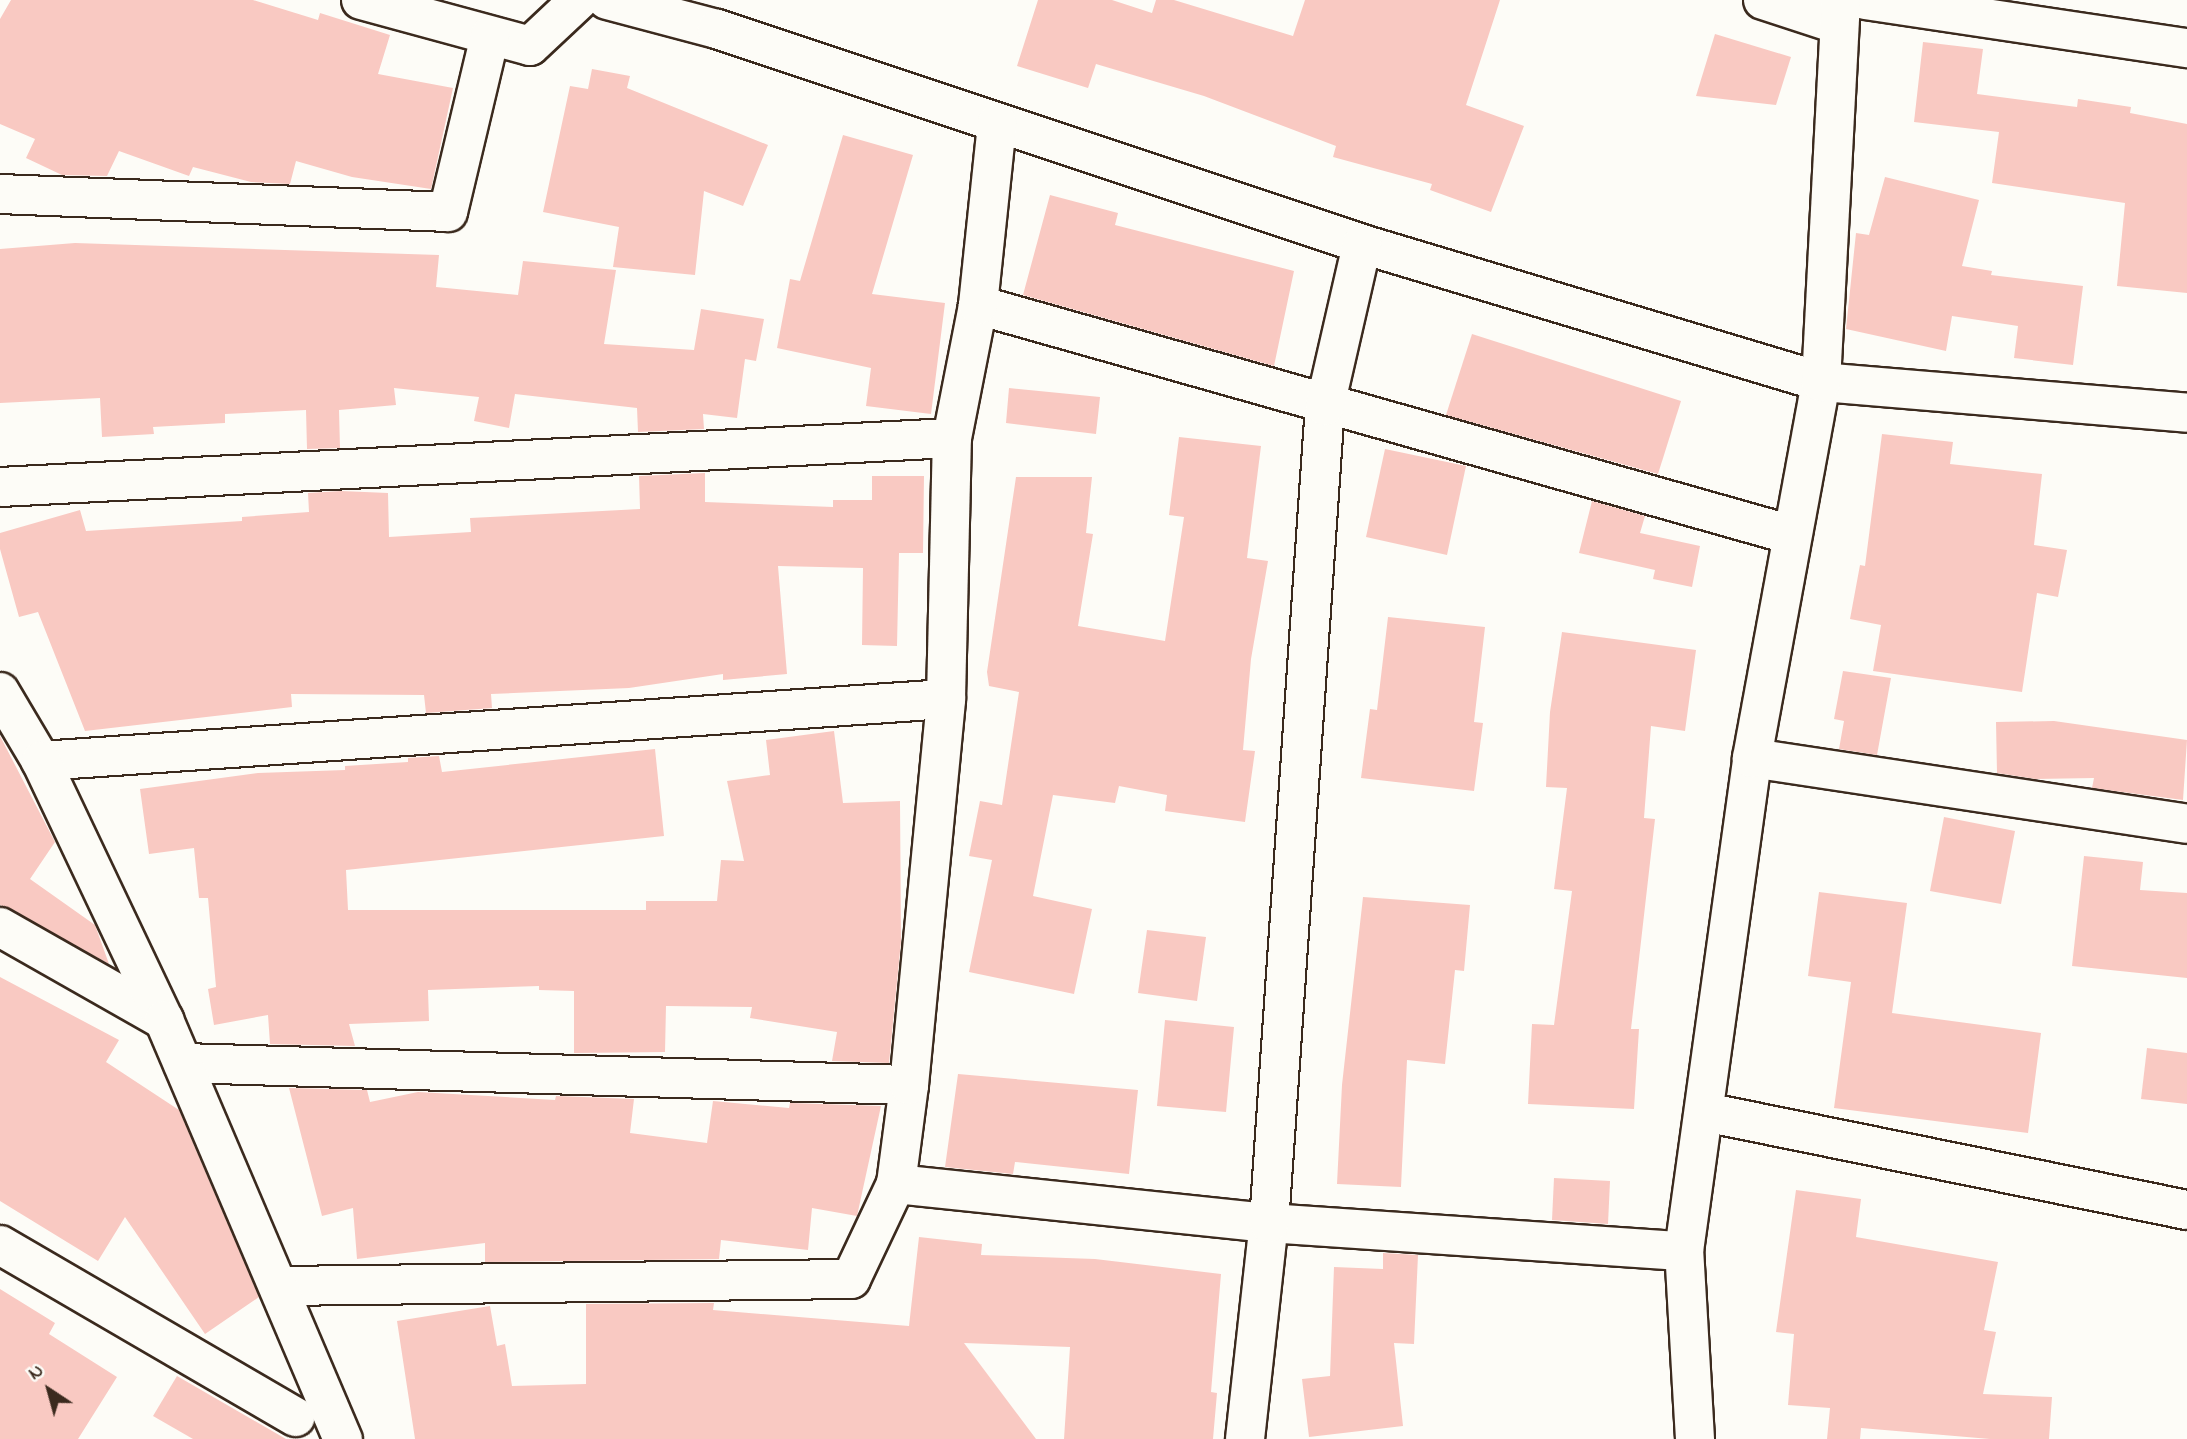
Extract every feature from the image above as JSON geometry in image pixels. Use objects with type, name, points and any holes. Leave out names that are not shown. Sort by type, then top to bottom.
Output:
[{"type":"street","points":[[361,0],[530,46],[579,0]]},
{"type":"street","points":[[607,0],[717,29],[1362,244],[1821,382],[2187,412]]},
{"type":"street","points":[[1763,0],[2187,48]]},
{"type":"street","points":[[1695,1439],[1684,1251],[1752,758],[1821,382],[1848,8]]},
{"type":"street","points":[[0,194],[448,212],[490,36]]},
{"type":"street","points":[[279,1286],[851,1279],[896,1184],[909,1085],[946,699],[952,438],[978,305],[997,123]]},
{"type":"street","points":[[1245,1439],[1269,1223],[1325,405],[1362,244]]},
{"type":"street","points":[[978,305],[1792,535]]},
{"type":"street","points":[[0,488],[952,438]]},
{"type":"street","points":[[0,692],[41,761],[164,1020],[342,1436]]},
{"type":"street","points":[[41,761],[946,699]]},
{"type":"street","points":[[1752,758],[2187,824]]},
{"type":"street","points":[[0,926],[164,1020]]},
{"type":"street","points":[[183,1063],[909,1085]]},
{"type":"street","points":[[1705,1112],[2187,1210]]},
{"type":"street","points":[[896,1184],[1269,1223],[1684,1251]]},
{"type":"street","points":[[0,1245],[289,1428],[342,1436]]},
{"type":"building","points":[[11,0],[253,0],[318,20],[320,13],[390,35],[378,74],[453,88],[431,189],[352,177],[296,161],[290,184],[251,182],[193,167],[189,176],[119,151],[107,176],[62,175],[26,158],[35,139],[0,124],[0,19]]},
{"type":"building","points":[[1038,0],[1112,0],[1152,13],[1156,0],[1174,0],[1293,36],[1305,0],[1500,0],[1466,105],[1524,126],[1491,212],[1430,190],[1432,184],[1333,157],[1336,146],[1204,96],[1096,64],[1088,88],[1017,66]]},
{"type":"building","points":[[1715,34],[1791,57],[1776,105],[1696,96]]},
{"type":"building","points":[[1923,42],[1983,49],[1977,94],[2077,107],[2078,99],[2131,107],[2130,113],[2187,124],[2187,293],[2117,286],[2125,203],[1992,183],[1999,132],[1914,122]]},
{"type":"building","points":[[592,69],[630,76],[627,88],[768,145],[743,206],[704,191],[695,275],[613,267],[619,227],[543,212],[570,86],[588,89]]},
{"type":"building","points":[[843,135],[913,155],[872,294],[945,303],[931,414],[866,406],[871,368],[777,348],[790,279],[800,281]]},
{"type":"building","points":[[1885,177],[1979,200],[1962,266],[1992,271],[1991,275],[2083,286],[2073,365],[2014,358],[2018,326],[1952,316],[1946,351],[1846,329],[1856,233],[1869,235]]},
{"type":"building","points":[[1050,195],[1118,213],[1115,225],[1294,271],[1274,366],[1023,295]]},
{"type":"building","points":[[75,243],[439,255],[436,287],[518,295],[523,261],[616,270],[604,344],[694,350],[701,309],[764,319],[756,361],[745,359],[737,418],[703,414],[704,429],[638,432],[637,408],[515,394],[509,428],[474,421],[479,397],[394,388],[396,405],[339,410],[340,448],[307,449],[306,410],[225,414],[225,423],[153,427],[154,434],[102,437],[100,398],[0,403],[0,249]]},
{"type":"building","points":[[1472,334],[1681,401],[1658,474],[1446,415]]},
{"type":"building","points":[[1009,388],[1100,397],[1096,434],[1006,423]]},
{"type":"building","points":[[1882,434],[1953,442],[1950,464],[2042,474],[2034,545],[2067,550],[2058,597],[2037,593],[2022,692],[1873,671],[1881,625],[1850,619],[1860,565],[1865,566]]},
{"type":"building","points":[[1179,437],[1261,446],[1247,558],[1268,561],[1251,659],[1243,750],[1255,751],[1245,822],[1165,811],[1167,795],[1119,786],[1115,803],[1053,795],[1033,896],[1092,909],[1074,994],[969,972],[992,860],[969,856],[980,801],[1002,805],[1019,692],[989,686],[987,672],[1016,477],[1092,477],[1086,533],[1093,534],[1078,626],[1165,641],[1184,517],[1169,515]]},
{"type":"building","points":[[1385,449],[1466,466],[1447,555],[1366,537]]},
{"type":"building","points":[[705,473],[705,502],[833,507],[833,500],[872,500],[872,476],[924,476],[923,553],[899,553],[897,646],[862,645],[863,568],[778,566],[787,674],[723,680],[723,674],[629,688],[491,694],[492,708],[426,713],[424,695],[291,694],[292,707],[85,731],[38,612],[19,617],[0,549],[0,533],[80,510],[86,531],[242,521],[242,517],[309,512],[308,493],[341,491],[388,493],[389,537],[471,532],[470,518],[640,509],[639,476]]},
{"type":"building","points":[[1592,501],[1645,516],[1640,533],[1700,546],[1692,587],[1653,579],[1655,570],[1579,553]]},
{"type":"building","points":[[1388,617],[1485,627],[1474,722],[1483,723],[1474,791],[1361,778],[1370,709],[1377,710]]},
{"type":"building","points":[[1562,632],[1696,650],[1685,731],[1651,726],[1644,818],[1655,819],[1631,1029],[1639,1029],[1634,1109],[1528,1104],[1532,1024],[1554,1025],[1572,891],[1554,889],[1567,788],[1546,787],[1550,712]]},
{"type":"building","points":[[1843,671],[1891,678],[1877,755],[1839,749],[1844,721],[1834,719]]},
{"type":"building","points":[[2054,721],[2187,740],[2183,800],[2092,788],[2094,778],[2035,779],[1997,773],[1996,722]]},
{"type":"building","points":[[834,731],[843,803],[900,801],[901,941],[889,1063],[832,1061],[837,1032],[750,1018],[752,1007],[666,1006],[665,1052],[574,1053],[574,991],[539,990],[539,986],[428,990],[429,1021],[349,1024],[355,1046],[270,1044],[268,1015],[214,1025],[208,989],[216,987],[208,898],[199,898],[194,848],[149,854],[140,789],[258,773],[345,770],[345,766],[408,762],[408,758],[439,756],[442,772],[655,749],[664,836],[346,870],[348,910],[646,910],[646,901],[717,901],[721,860],[744,861],[727,781],[770,775],[766,740]]},
{"type":"building","points":[[0,736],[55,842],[30,879],[95,925],[109,964],[0,905]]},
{"type":"building","points":[[1944,817],[2015,831],[2001,904],[1930,891]]},
{"type":"building","points":[[2084,856],[2143,862],[2140,890],[2187,893],[2187,978],[2072,966]]},
{"type":"building","points":[[1819,892],[1907,903],[1892,1013],[2041,1033],[2028,1133],[1834,1108],[1851,982],[1808,976]]},
{"type":"building","points":[[1363,897],[1470,905],[1464,971],[1455,970],[1445,1064],[1407,1060],[1401,1187],[1337,1184],[1342,1085]]},
{"type":"building","points":[[1147,930],[1206,937],[1197,1001],[1138,993]]},
{"type":"building","points":[[0,977],[119,1040],[106,1062],[179,1110],[259,1297],[205,1334],[125,1217],[98,1261],[0,1201]]},
{"type":"building","points":[[1165,1020],[1234,1027],[1226,1112],[1157,1106]]},
{"type":"building","points":[[2147,1048],[2187,1053],[2187,1104],[2141,1099]]},
{"type":"building","points":[[958,1074],[1138,1090],[1129,1174],[1015,1162],[1013,1174],[945,1167]]},
{"type":"building","points":[[289,1088],[367,1090],[370,1102],[418,1092],[555,1100],[556,1096],[634,1099],[630,1133],[707,1143],[713,1101],[789,1108],[790,1103],[881,1106],[857,1216],[812,1208],[808,1250],[721,1240],[719,1259],[485,1262],[485,1243],[357,1259],[353,1208],[322,1216]]},
{"type":"building","points":[[1554,1178],[1610,1181],[1608,1224],[1552,1220]]},
{"type":"building","points":[[1796,1190],[1861,1199],[1856,1237],[1998,1262],[1984,1330],[1996,1332],[1983,1394],[2052,1397],[2049,1439],[1990,1439],[1861,1428],[1860,1439],[1827,1439],[1830,1408],[1788,1405],[1794,1334],[1776,1332]]},
{"type":"building","points":[[919,1237],[982,1244],[981,1255],[1095,1259],[1221,1274],[1211,1392],[1217,1393],[1213,1439],[1064,1439],[1070,1347],[964,1343],[1036,1439],[415,1439],[397,1321],[490,1306],[497,1346],[505,1344],[512,1386],[586,1384],[586,1304],[714,1303],[713,1310],[909,1326]]},
{"type":"building","points":[[1383,1253],[1418,1255],[1414,1344],[1394,1343],[1403,1426],[1309,1437],[1302,1379],[1330,1376],[1334,1267],[1383,1269]]},
{"type":"building","points":[[0,1289],[55,1323],[49,1334],[117,1377],[78,1439],[0,1439]]},
{"type":"building","points":[[177,1376],[286,1439],[193,1439],[153,1416]]}]
